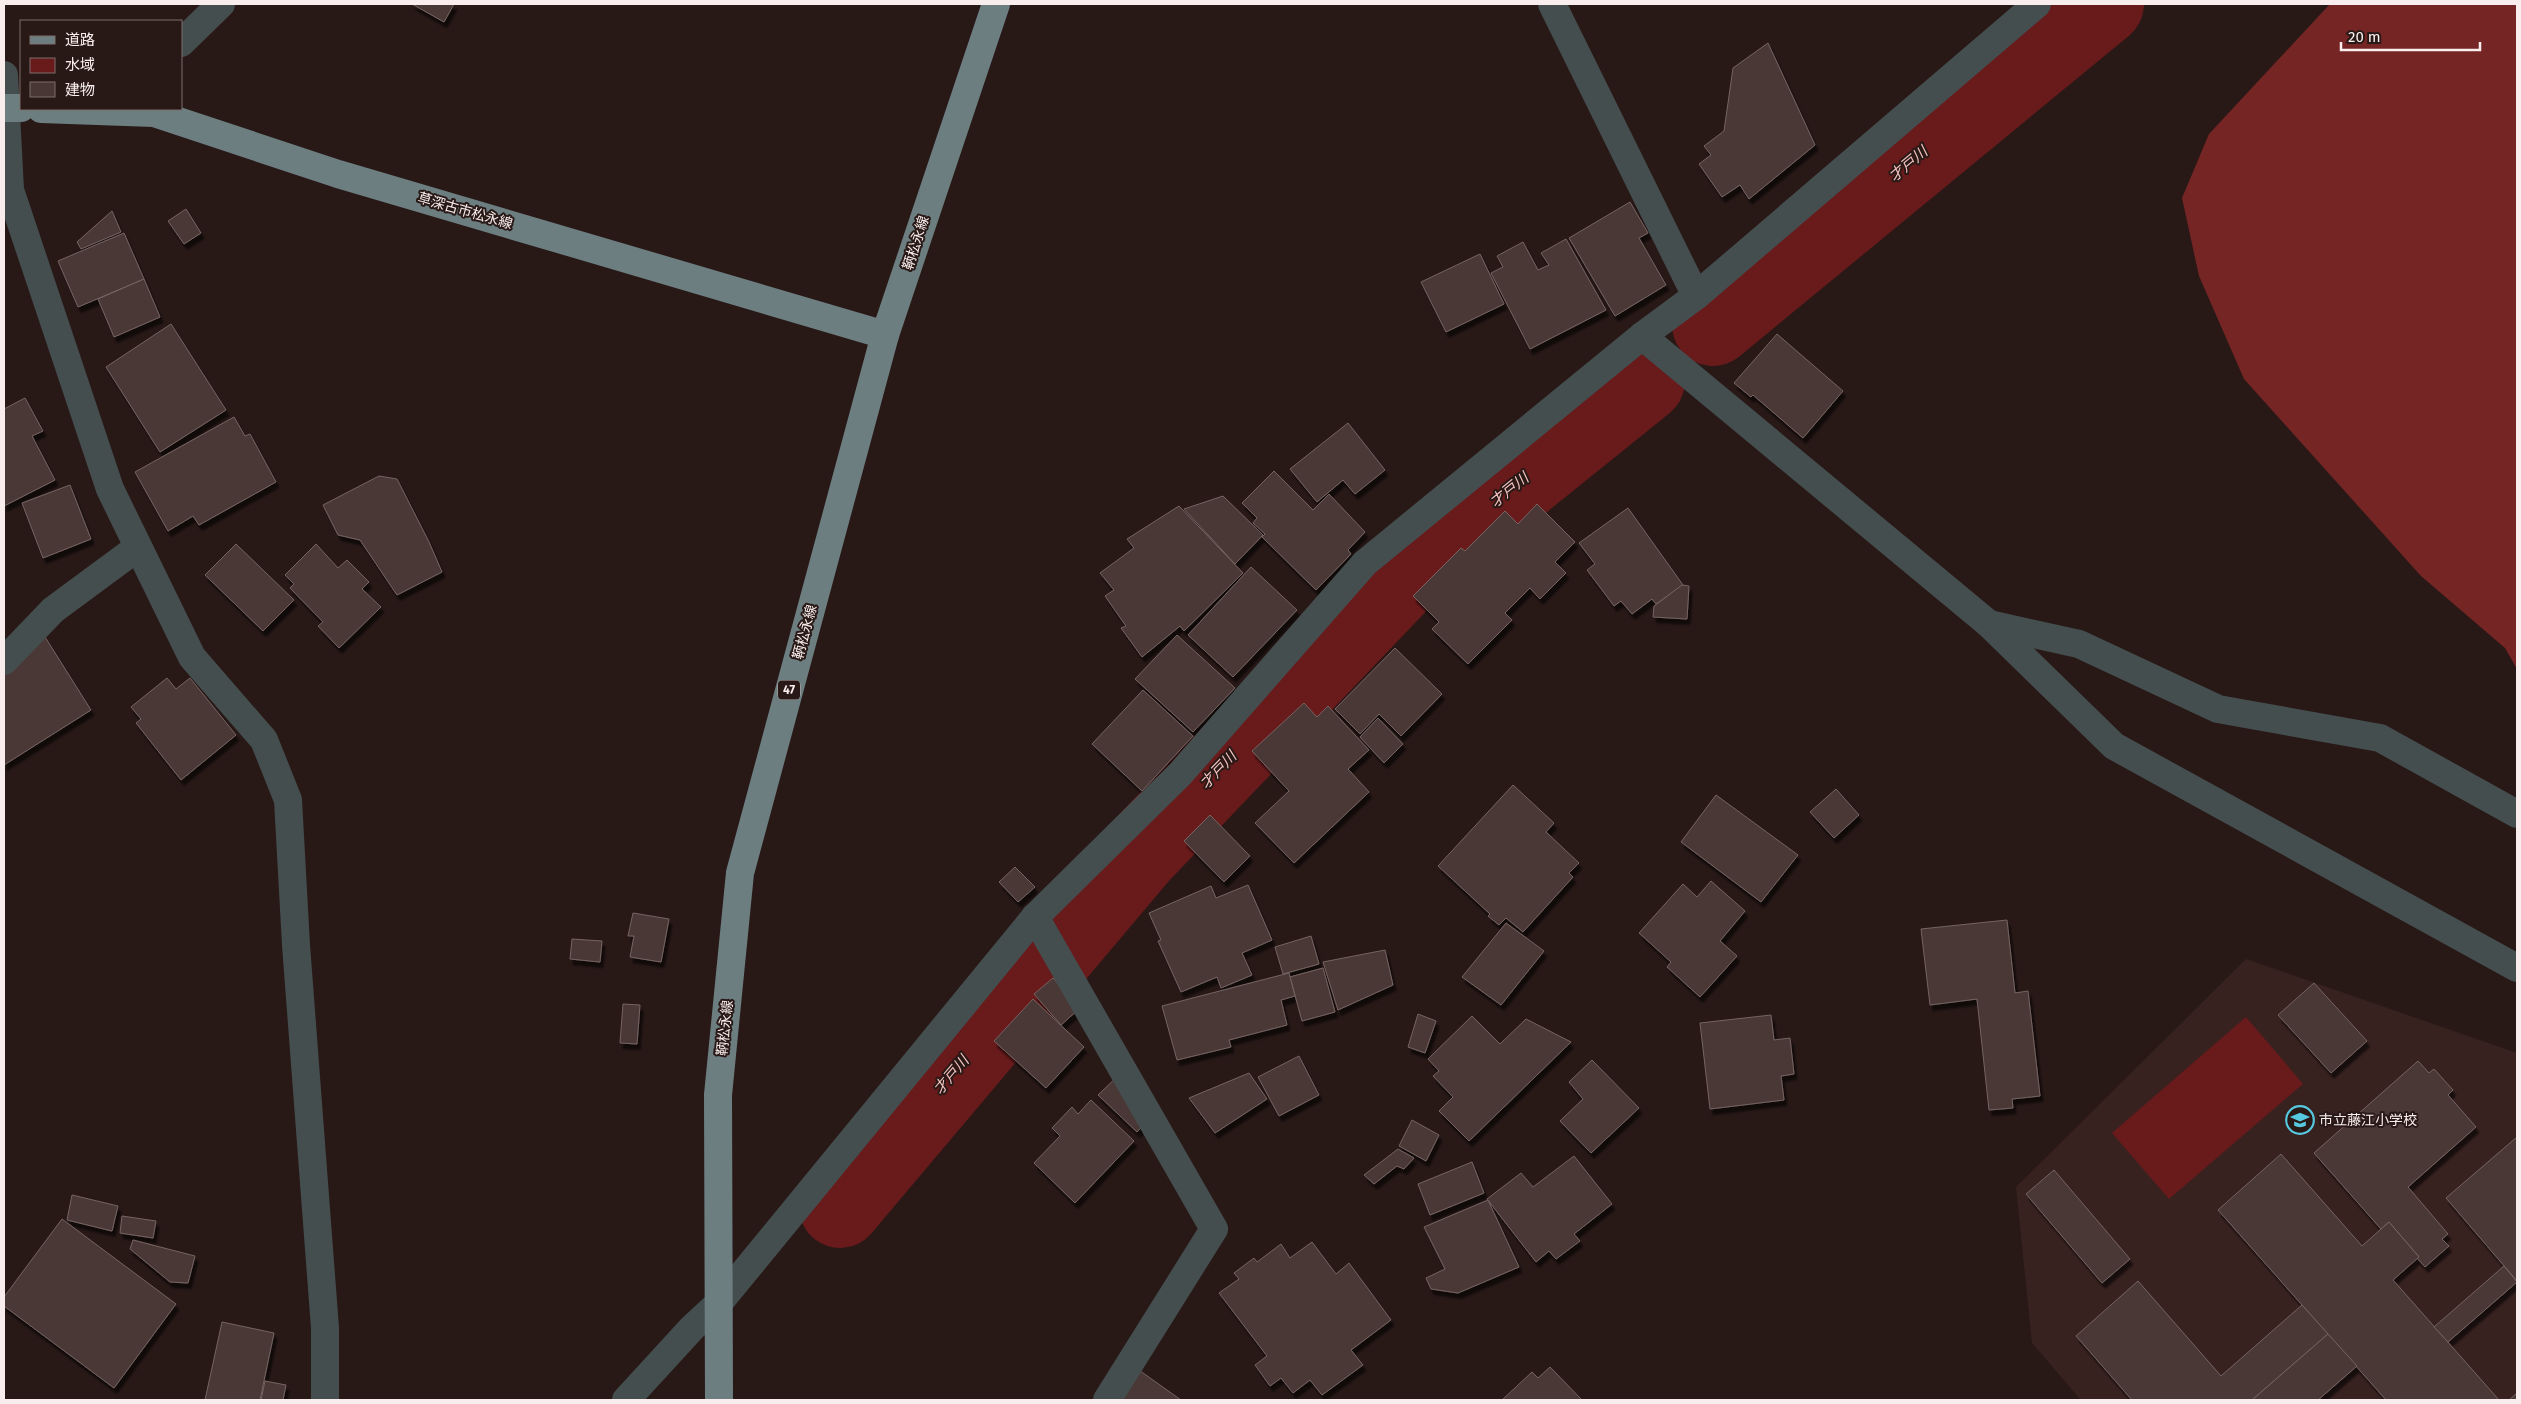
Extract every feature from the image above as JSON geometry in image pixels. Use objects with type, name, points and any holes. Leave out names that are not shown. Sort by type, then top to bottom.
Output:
[{"type":"main road","name":"鞆松永線","points":[[719,1400],[718,1095],[740,873],[885,335],[996,4]]},
{"type":"main road","name":"草深古市松永線","points":[[98,110],[154,111],[338,174],[885,335]]},
{"type":"street","points":[[182,42],[221,4]]},
{"type":"street","points":[[1552,4],[1696,296]]},
{"type":"street","points":[[626,1400],[692,1328],[718,1304],[1035,918],[1180,774],[1365,562],[1642,336],[1696,296],[2037,4]]},
{"type":"street","points":[[4,75],[10,108],[10,190],[110,489],[137,548],[192,657],[264,740],[288,800],[296,945],[325,1328],[325,1400]]},
{"type":"street","points":[[1642,336],[1989,624],[2114,746],[2517,968]]},
{"type":"street","points":[[4,661],[53,610],[137,548]]},
{"type":"street","points":[[1989,624],[2079,644],[2218,709],[2380,738],[2517,814]]},
{"type":"street","points":[[1035,918],[1214,1229],[1107,1400]]},
{"type":"shaded area","points":[[2330,4],[2517,4],[2517,669],[2505,648],[2421,576],[2244,379],[2199,276],[2182,198],[2209,134]]},
{"type":"shaded area","name":"市立藤江小学校","points":[[2246,959],[2517,1053],[2517,1400],[2081,1400],[2032,1343],[2016,1187]]},
{"type":"water","points":[[2246,1017],[2303,1084],[2169,1199],[2112,1133]]},
{"type":"building","points":[[412,4],[454,4],[444,22]]},
{"type":"building","points":[[1768,43],[1815,145],[1749,199],[1740,185],[1722,197],[1699,164],[1711,155],[1704,146],[1724,131],[1733,68]]},
{"type":"building","points":[[1630,202],[1648,233],[1639,238],[1666,285],[1615,316],[1569,238]]},
{"type":"building","points":[[186,209],[201,233],[184,244],[168,221]]},
{"type":"building","points":[[112,211],[121,232],[81,249],[77,242]]},
{"type":"building","points":[[124,233],[144,279],[78,307],[58,261]]},
{"type":"building","points":[[1566,239],[1606,310],[1530,349],[1491,273],[1503,267],[1497,256],[1523,242],[1538,270],[1549,265],[1541,253]]},
{"type":"building","points":[[1480,254],[1504,304],[1446,332],[1421,282]]},
{"type":"building","points":[[144,279],[160,317],[114,337],[98,299]]},
{"type":"building","points":[[171,324],[226,410],[160,452],[106,367]]},
{"type":"building","points":[[1777,334],[1843,391],[1803,438],[1753,395],[1751,397],[1734,383]]},
{"type":"building","points":[[25,398],[43,431],[32,436],[55,480],[4,506],[4,409]]},
{"type":"building","points":[[234,417],[245,436],[250,434],[276,482],[199,525],[193,516],[168,531],[135,472]]},
{"type":"building","points":[[1348,423],[1385,470],[1355,494],[1343,480],[1317,502],[1290,469]]},
{"type":"building","points":[[1274,471],[1313,510],[1329,494],[1365,532],[1348,550],[1351,554],[1316,590],[1262,537],[1265,534],[1253,523],[1257,518],[1242,503]]},
{"type":"building","points":[[379,476],[397,479],[442,572],[397,595],[360,540],[338,535],[323,505]]},
{"type":"building","points":[[70,485],[91,539],[43,558],[22,503]]},
{"type":"building","points":[[1223,496],[1263,535],[1235,564],[1184,509]]},
{"type":"building","points":[[1537,504],[1575,542],[1555,562],[1566,573],[1540,599],[1530,588],[1505,613],[1512,620],[1468,664],[1432,629],[1439,622],[1413,596],[1461,548],[1465,551],[1505,511],[1518,524]]},
{"type":"building","points":[[1179,506],[1243,573],[1184,631],[1180,626],[1142,657],[1121,628],[1126,626],[1105,596],[1114,590],[1100,573],[1134,548],[1127,539]]},
{"type":"building","points":[[1628,508],[1683,585],[1656,604],[1652,599],[1632,614],[1621,601],[1614,606],[1587,570],[1595,564],[1579,543]]},
{"type":"building","points":[[236,544],[294,600],[263,631],[205,575]]},
{"type":"building","points":[[316,544],[338,568],[347,560],[369,582],[362,589],[381,607],[339,648],[318,626],[323,622],[290,588],[294,584],[285,575]]},
{"type":"building","points":[[1251,567],[1297,610],[1233,677],[1188,635]]},
{"type":"building","points":[[1682,585],[1689,586],[1687,619],[1653,617],[1654,606]]},
{"type":"building","points":[[1177,635],[1235,688],[1193,732],[1135,679]]},
{"type":"building","points":[[45,637],[91,710],[4,765],[4,663]]},
{"type":"building","points":[[1395,648],[1442,694],[1401,736],[1379,714],[1360,734],[1335,709]]},
{"type":"building","points":[[167,678],[176,689],[190,678],[236,735],[181,780],[136,723],[141,719],[131,707]]},
{"type":"building","points":[[1143,690],[1193,736],[1142,791],[1092,744]]},
{"type":"building","points":[[1304,703],[1317,717],[1328,706],[1369,750],[1348,769],[1369,792],[1294,863],[1255,823],[1289,791],[1252,751]]},
{"type":"building","points":[[1378,718],[1403,744],[1384,763],[1360,737]]},
{"type":"building","points":[[1513,785],[1554,823],[1546,832],[1579,863],[1569,873],[1573,877],[1523,932],[1506,918],[1499,925],[1488,916],[1490,914],[1438,866]]},
{"type":"building","points":[[1836,789],[1859,815],[1834,838],[1810,812]]},
{"type":"building","points":[[1716,795],[1798,855],[1761,902],[1681,842]]},
{"type":"building","points":[[1210,815],[1250,856],[1224,882],[1184,841]]},
{"type":"building","points":[[1015,867],[1035,887],[1018,902],[999,882]]},
{"type":"building","points":[[1711,881],[1745,911],[1720,941],[1737,956],[1700,997],[1667,967],[1671,962],[1639,933],[1683,884],[1697,897]]},
{"type":"building","points":[[1248,885],[1272,940],[1242,953],[1252,975],[1221,988],[1217,977],[1181,992],[1158,941],[1161,940],[1149,913],[1211,886],[1216,898]]},
{"type":"building","points":[[633,913],[669,919],[661,962],[630,957],[634,936],[628,936]]},
{"type":"building","points":[[2007,920],[2015,993],[2028,991],[2040,1096],[2012,1099],[2013,1108],[1989,1110],[1977,999],[1930,1005],[1921,929]]},
{"type":"building","points":[[1506,923],[1544,951],[1501,1005],[1462,977]]},
{"type":"building","points":[[1311,936],[1319,964],[1283,974],[1275,947]]},
{"type":"building","points":[[572,939],[602,941],[600,962],[570,959]]},
{"type":"building","points":[[1385,950],[1393,985],[1338,1010],[1323,962]]},
{"type":"building","points":[[1323,968],[1335,1012],[1302,1021],[1290,977]]},
{"type":"building","points":[[1289,973],[1295,996],[1281,1000],[1287,1025],[1229,1040],[1231,1047],[1177,1060],[1162,1006]]},
{"type":"building","points":[[1053,978],[1080,1008],[1061,1025],[1034,994]]},
{"type":"building","points":[[2314,983],[2367,1041],[2331,1073],[2278,1015]]},
{"type":"building","points":[[1033,999],[1084,1047],[1046,1088],[994,1041]]},
{"type":"building","points":[[623,1004],[640,1005],[637,1044],[620,1043]]},
{"type":"building","points":[[1418,1014],[1436,1021],[1425,1053],[1408,1047]]},
{"type":"building","points":[[1771,1015],[1774,1040],[1790,1038],[1794,1074],[1781,1076],[1784,1100],[1710,1109],[1700,1023]]},
{"type":"building","points":[[1472,1016],[1500,1044],[1526,1019],[1571,1042],[1469,1141],[1439,1111],[1453,1097],[1433,1076],[1439,1071],[1428,1059]]},
{"type":"building","points":[[1299,1056],[1319,1095],[1279,1116],[1258,1077]]},
{"type":"building","points":[[1592,1060],[1639,1108],[1591,1153],[1560,1121],[1583,1099],[1569,1082]]},
{"type":"building","points":[[2418,1061],[2429,1073],[2434,1069],[2453,1090],[2448,1095],[2476,1127],[2408,1187],[2448,1234],[2442,1239],[2449,1246],[2425,1267],[2417,1258],[2419,1257],[2389,1222],[2381,1229],[2314,1153]]},
{"type":"building","points":[[1249,1073],[1267,1099],[1215,1133],[1189,1098]]},
{"type":"building","points":[[1120,1074],[1159,1110],[1137,1132],[1098,1095]]},
{"type":"building","points":[[1091,1100],[1134,1141],[1075,1203],[1034,1163],[1060,1136],[1052,1128],[1072,1107],[1078,1114]]},
{"type":"building","points":[[1412,1120],[1439,1135],[1426,1161],[1399,1146]]},
{"type":"building","points":[[2517,1137],[2517,1281],[2446,1198]]},
{"type":"building","points":[[1398,1149],[1414,1158],[1404,1169],[1397,1166],[1374,1184],[1364,1175]]},
{"type":"building","points":[[2281,1154],[2362,1246],[2389,1222],[2419,1257],[2393,1280],[2499,1400],[2386,1400],[2218,1210]]},
{"type":"building","points":[[1574,1156],[1612,1204],[1574,1234],[1580,1241],[1556,1259],[1549,1251],[1536,1262],[1487,1199],[1521,1173],[1533,1187]]},
{"type":"building","points":[[1472,1162],[1484,1193],[1430,1215],[1418,1184]]},
{"type":"building","points":[[2054,1170],[2130,1259],[2102,1283],[2026,1194]]},
{"type":"building","points":[[72,1195],[118,1206],[112,1231],[67,1220]]},
{"type":"building","points":[[1488,1200],[1519,1267],[1458,1293],[1431,1289],[1426,1278],[1445,1269],[1424,1227]]},
{"type":"building","points":[[122,1216],[156,1221],[153,1238],[120,1233]]},
{"type":"building","points":[[62,1219],[176,1304],[114,1388],[4,1306],[4,1297]]},
{"type":"building","points":[[133,1240],[195,1256],[188,1283],[170,1282],[130,1249]]},
{"type":"building","points":[[1312,1242],[1336,1274],[1349,1263],[1391,1320],[1351,1350],[1363,1365],[1322,1395],[1310,1380],[1293,1393],[1281,1378],[1270,1386],[1255,1365],[1267,1356],[1219,1293],[1239,1279],[1234,1273],[1254,1258],[1257,1262],[1281,1244],[1290,1258]]},
{"type":"building","points":[[2504,1266],[2517,1282],[2448,1342],[2434,1327]]},
{"type":"building","points":[[2138,1281],[2221,1376],[2302,1305],[2328,1334],[2252,1400],[2132,1400],[2076,1336]]},
{"type":"building","points":[[222,1322],[274,1333],[260,1400],[205,1400]]},
{"type":"building","points":[[2328,1334],[2357,1366],[2318,1400],[2252,1400]]},
{"type":"building","points":[[1550,1367],[1582,1400],[1502,1400],[1532,1372],[1538,1378]]},
{"type":"building","points":[[1136,1368],[1181,1400],[1113,1400]]},
{"type":"building","points":[[265,1381],[286,1385],[283,1400],[261,1400]]},
{"type":"building","points":[[2517,1393],[2517,1400],[2509,1400]]},
{"type":"waterway","name":"才戸川","points":[[1713,325],[2103,4]]},
{"type":"waterway","name":"才戸川","points":[[840,1207],[1138,854],[1406,573],[1644,381]]},
{"type":"place","name":"市立藤江小学校","points":[[2300,1120]]}]
